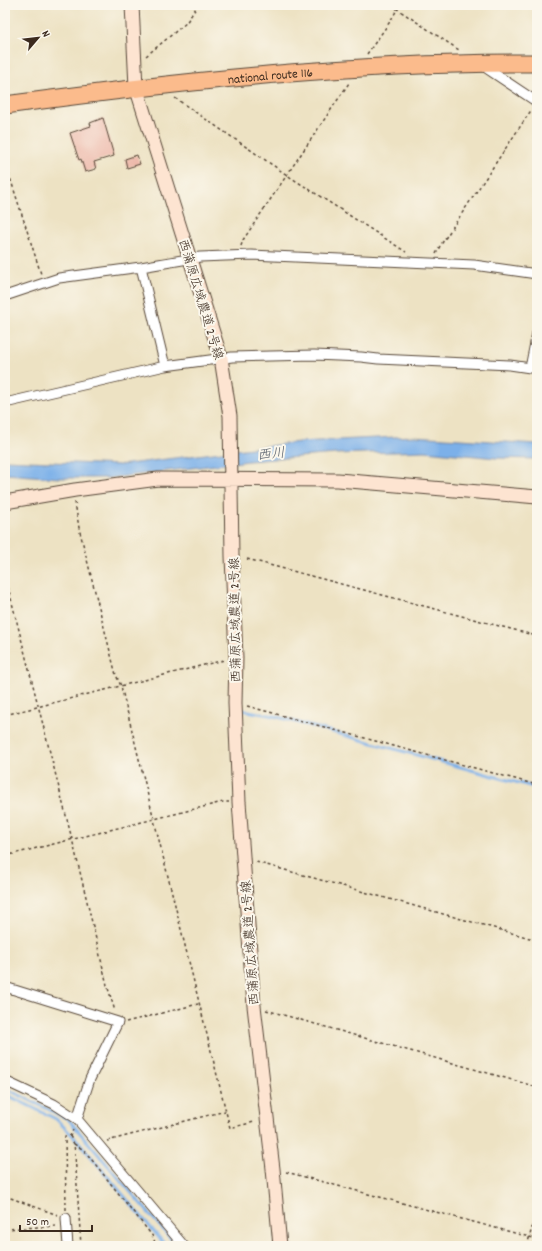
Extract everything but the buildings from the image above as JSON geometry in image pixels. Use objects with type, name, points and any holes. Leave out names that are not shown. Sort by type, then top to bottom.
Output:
[{"type":"highway","name":"national route 116","points":[[5,105],[136,87],[299,71],[479,62],[537,63]]},
{"type":"street","name":"西蒲原広域農道 2号線","points":[[132,5],[136,87],[221,358],[231,426],[232,548],[236,658],[235,703],[239,802],[254,1006],[273,1169],[280,1246]]},
{"type":"street","points":[[479,62],[537,102]]},
{"type":"street","points":[[5,296],[59,278],[190,260],[200,257],[251,254],[474,265],[537,274]]},
{"type":"street","points":[[140,267],[165,366]]},
{"type":"street","points":[[5,403],[165,366],[239,356],[322,356],[510,364],[533,369],[537,333]]},
{"type":"street","points":[[5,502],[73,490],[158,479],[231,475],[338,480],[537,496]]},
{"type":"street","points":[[5,987],[118,1022],[90,1079],[77,1119]]},
{"type":"street","points":[[5,1081],[54,1104],[77,1119],[184,1246]]},
{"type":"street","points":[[66,1222],[68,1246]]},
{"type":"path","points":[[135,59],[146,56],[186,23],[198,5]]},
{"type":"path","points":[[391,5],[479,62]]},
{"type":"path","points":[[237,255],[243,240],[400,5]]},
{"type":"path","points":[[166,84],[170,95],[287,175],[406,252],[414,261]]},
{"type":"path","points":[[432,263],[440,246],[537,102]]},
{"type":"path","points":[[5,162],[43,284]]},
{"type":"path","points":[[73,490],[79,528],[116,676],[121,686],[225,1111],[230,1128],[254,1122]]},
{"type":"path","points":[[247,559],[537,636]]},
{"type":"path","points":[[5,575],[107,985],[118,1022],[128,1022],[198,1004]]},
{"type":"path","points":[[5,715],[236,658]]},
{"type":"path","points":[[235,703],[537,785]]},
{"type":"path","points":[[5,856],[223,802],[239,802]]},
{"type":"path","points":[[243,859],[537,940]]},
{"type":"path","points":[[254,1006],[537,1087]]},
{"type":"path","points":[[98,1144],[225,1111]]},
{"type":"path","points":[[77,1119],[70,1136],[74,1144],[81,1246]]},
{"type":"path","points":[[66,1222],[65,1136],[70,1136]]},
{"type":"path","points":[[74,1144],[84,1150],[154,1238],[155,1246]]},
{"type":"path","points":[[273,1169],[537,1239]]},
{"type":"path","points":[[5,1196],[66,1222]]},
{"type":"path","points":[[527,1246],[537,1210]]},
{"type":"path","points":[[5,1229],[66,1222]]},
{"type":"water","name":"西川","points":[[414,436],[537,444],[537,459],[496,458],[425,451],[336,454],[249,461],[109,478],[59,478],[5,474],[5,460],[120,465],[299,442]]},
{"type":"waterway","points":[[243,710],[274,716],[537,788]]},
{"type":"waterway","points":[[5,1088],[68,1119],[177,1246]]},
{"type":"waterway","points":[[5,1094],[56,1119],[78,1141],[166,1246]]}]
